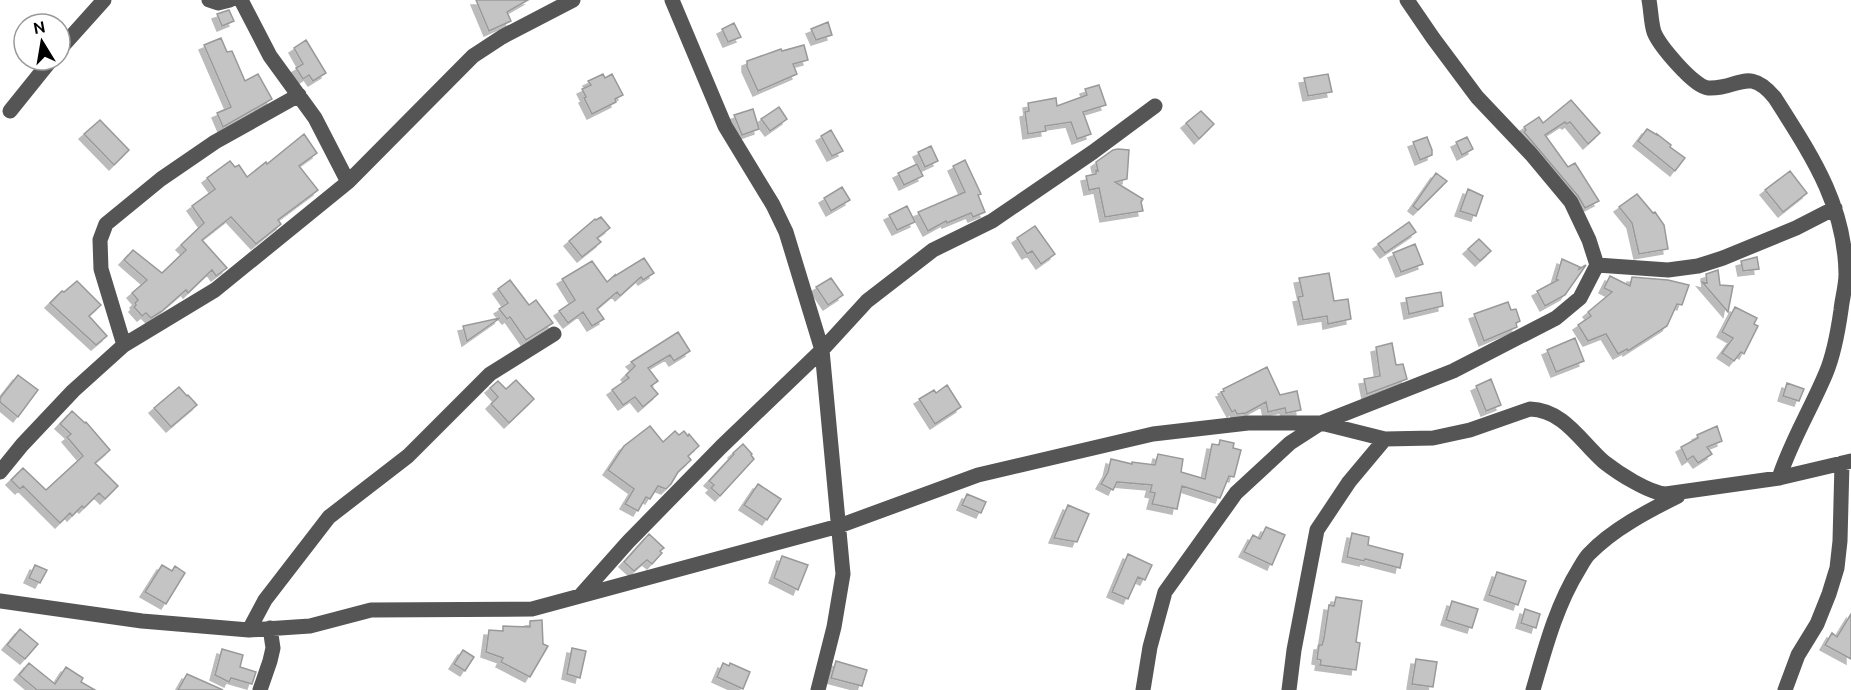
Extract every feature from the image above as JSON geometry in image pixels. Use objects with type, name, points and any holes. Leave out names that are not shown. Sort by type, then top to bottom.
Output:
[{"type":"street","points":[[72,36],[104,0]]},
{"type":"street","points":[[208,0],[218,3],[230,0]]},
{"type":"street","points":[[241,0],[270,56],[315,118],[348,182]]},
{"type":"street","points":[[0,472],[73,391],[124,345],[215,290],[348,182],[473,56],[511,32],[573,0]]},
{"type":"street","points":[[672,0],[725,126],[773,205],[786,232],[822,350],[843,574],[834,627],[818,690]]},
{"type":"street","points":[[1143,690],[1150,647],[1165,592],[1236,493],[1290,443],[1321,423],[1453,371],[1556,318],[1580,298],[1597,265],[1589,240],[1571,202],[1531,154],[1477,97],[1407,0]]},
{"type":"street","points":[[1649,0],[1654,33],[1679,66],[1698,84],[1706,88],[1755,81],[1766,87],[1819,170],[1842,228],[1846,275],[1839,321],[1827,370],[1786,455],[1779,478]]},
{"type":"street","points":[[10,111],[41,72]]},
{"type":"street","points":[[124,345],[101,269],[100,240],[106,224],[161,179],[214,142],[299,95]]},
{"type":"street","points":[[580,596],[628,542],[721,447],[822,350],[867,301],[933,250],[992,221],[1093,152],[1155,106]]},
{"type":"street","points":[[1597,265],[1668,270],[1698,266],[1796,228],[1835,208]]},
{"type":"street","points":[[249,630],[264,600],[329,517],[408,456],[490,374],[554,334]]},
{"type":"street","points":[[0,601],[142,621],[249,630],[310,626],[371,610],[532,609],[839,526],[978,475],[1153,434],[1248,423],[1321,423],[1385,439],[1433,438],[1470,430],[1530,409],[1540,410],[1563,420],[1605,462],[1655,493],[1685,493],[1779,478],[1847,462],[1837,568],[1817,624],[1798,654],[1785,690]]},
{"type":"street","points":[[1289,690],[1294,650],[1317,530],[1349,482],[1385,439]]},
{"type":"street","points":[[1533,690],[1546,645],[1567,588],[1588,555],[1614,533],[1646,511],[1685,493]]},
{"type":"street","points":[[260,690],[273,648],[270,628]]},
{"type":"building","points":[[476,0],[528,0],[507,12],[511,21],[489,31]]},
{"type":"building","points":[[229,10],[234,21],[222,26],[217,14]]},
{"type":"building","points":[[828,22],[832,35],[816,40],[811,29]]},
{"type":"building","points":[[734,23],[741,37],[728,42],[722,29]]},
{"type":"building","points":[[221,38],[227,52],[232,51],[245,81],[258,74],[272,99],[223,127],[217,113],[231,107],[204,45]]},
{"type":"building","points":[[306,40],[326,73],[313,81],[309,75],[303,79],[296,68],[303,64],[294,48]]},
{"type":"building","points":[[804,45],[808,60],[793,64],[797,74],[758,91],[747,67],[747,61],[781,49],[782,51]]},
{"type":"building","points":[[603,74],[605,78],[612,74],[623,95],[615,99],[616,102],[592,114],[582,89],[591,85],[588,81]]},
{"type":"building","points":[[1328,74],[1332,92],[1308,96],[1304,78]]},
{"type":"building","points":[[1099,85],[1106,105],[1083,112],[1091,134],[1077,139],[1071,122],[1045,126],[1046,131],[1028,134],[1025,112],[1029,111],[1028,103],[1056,98],[1057,106],[1087,95],[1085,89]]},
{"type":"building","points":[[1571,100],[1600,133],[1588,144],[1570,122],[1567,124],[1565,122],[1545,135],[1568,167],[1575,163],[1599,201],[1585,208],[1578,196],[1524,132],[1526,130],[1524,127],[1539,117],[1543,123]]},
{"type":"building","points":[[779,107],[787,119],[770,131],[761,119]]},
{"type":"building","points":[[753,109],[759,129],[742,135],[734,115]]},
{"type":"building","points":[[1201,111],[1214,124],[1199,139],[1186,123]]},
{"type":"building","points":[[100,120],[129,150],[114,165],[84,134]]},
{"type":"building","points":[[1647,129],[1657,134],[1685,158],[1675,171],[1638,141]]},
{"type":"building","points":[[831,130],[843,151],[832,156],[821,136]]},
{"type":"building","points":[[304,134],[317,153],[299,166],[318,190],[278,220],[281,224],[256,244],[231,217],[202,240],[227,268],[216,276],[212,270],[188,293],[186,290],[151,318],[146,313],[142,316],[134,307],[138,300],[132,293],[147,280],[124,260],[133,250],[162,273],[186,250],[181,245],[204,223],[192,206],[215,189],[207,178],[230,161],[235,167],[239,165],[247,177]]},
{"type":"building","points":[[1427,137],[1432,155],[1420,160],[1413,142]]},
{"type":"building","points":[[1467,137],[1473,149],[1462,155],[1456,142]]},
{"type":"building","points":[[931,146],[938,161],[925,167],[918,152]]},
{"type":"building","points":[[1118,149],[1129,150],[1127,179],[1115,182],[1143,199],[1141,202],[1143,211],[1105,217],[1099,188],[1089,190],[1086,176],[1096,174],[1096,170],[1098,171],[1096,162]]},
{"type":"building","points":[[965,160],[981,194],[978,195],[985,212],[973,217],[971,213],[947,223],[946,221],[928,231],[918,212],[965,192],[953,166]]},
{"type":"building","points":[[917,164],[923,176],[904,185],[898,173]]},
{"type":"building","points":[[1790,171],[1807,193],[1783,212],[1765,190]]},
{"type":"building","points":[[1436,173],[1447,181],[1418,210],[1413,206]]},
{"type":"building","points":[[842,187],[850,200],[831,211],[824,198]]},
{"type":"building","points":[[1468,189],[1483,196],[1476,216],[1460,211]]},
{"type":"building","points":[[1637,194],[1664,225],[1668,249],[1639,254],[1632,223],[1619,207]]},
{"type":"building","points":[[907,206],[915,222],[897,230],[889,215]]},
{"type":"building","points":[[601,217],[610,228],[597,238],[601,242],[582,257],[569,241],[595,219]]},
{"type":"building","points":[[1409,222],[1416,232],[1385,253],[1378,244]]},
{"type":"building","points":[[1035,226],[1055,254],[1041,264],[1032,251],[1027,254],[1017,238]]},
{"type":"building","points":[[1479,239],[1491,251],[1480,261],[1468,249]]},
{"type":"building","points":[[1415,244],[1423,264],[1401,272],[1393,253]]},
{"type":"building","points":[[1757,257],[1759,269],[1743,271],[1741,261]]},
{"type":"building","points":[[644,258],[654,273],[643,280],[641,277],[620,296],[617,292],[597,309],[604,319],[592,326],[583,312],[568,323],[559,311],[575,300],[562,279],[592,261],[607,282]]},
{"type":"building","points":[[1562,259],[1580,267],[1579,269],[1586,265],[1565,295],[1545,306],[1537,291],[1558,280],[1556,279]]},
{"type":"building","points":[[1718,270],[1720,285],[1733,286],[1728,312],[1702,282],[1707,283],[1706,274]]},
{"type":"building","points":[[1329,273],[1334,301],[1348,299],[1351,319],[1328,324],[1327,316],[1303,320],[1298,297],[1303,296],[1299,278]]},
{"type":"building","points":[[1610,276],[1630,286],[1632,277],[1668,280],[1689,285],[1682,305],[1677,304],[1667,326],[1628,351],[1627,349],[1618,354],[1606,334],[1588,341],[1578,325],[1591,316],[1588,312],[1612,292],[1604,288]]},
{"type":"building","points":[[831,278],[843,295],[828,305],[816,287]]},
{"type":"building","points":[[510,280],[529,305],[536,300],[553,323],[526,340],[510,317],[507,319],[499,309],[508,303],[498,289]]},
{"type":"building","points":[[77,281],[101,305],[89,316],[107,336],[96,345],[50,303]]},
{"type":"building","points":[[1441,292],[1443,306],[1409,314],[1406,298]]},
{"type":"building","points":[[1508,302],[1511,310],[1516,309],[1520,321],[1516,323],[1517,327],[1484,341],[1474,314]]},
{"type":"building","points":[[1735,307],[1757,318],[1754,324],[1758,326],[1744,354],[1741,352],[1734,361],[1722,353],[1733,338],[1722,332]]},
{"type":"building","points":[[500,318],[467,341],[463,326]]},
{"type":"building","points":[[678,332],[690,351],[674,361],[670,355],[648,368],[658,381],[651,386],[658,394],[643,407],[635,397],[623,405],[612,390],[629,378],[626,375],[635,366],[631,362]]},
{"type":"building","points":[[1575,338],[1584,361],[1556,372],[1547,350]]},
{"type":"building","points":[[1392,343],[1396,365],[1403,364],[1407,379],[1367,394],[1364,379],[1380,376],[1376,347]]},
{"type":"building","points":[[1267,367],[1280,395],[1297,391],[1301,410],[1286,413],[1285,408],[1268,412],[1266,402],[1246,413],[1237,414],[1235,410],[1232,412],[1221,392],[1224,391],[1223,389]]},
{"type":"building","points":[[18,375],[38,390],[18,417],[0,402],[0,398]]},
{"type":"building","points":[[1491,379],[1501,405],[1486,411],[1476,386]]},
{"type":"building","points":[[516,380],[534,399],[509,423],[491,404],[498,397],[490,388],[498,381],[506,389]]},
{"type":"building","points":[[1787,383],[1804,389],[1799,401],[1783,396]]},
{"type":"building","points":[[947,385],[961,407],[935,424],[919,399],[934,390],[936,393]]},
{"type":"building","points":[[179,387],[197,405],[171,427],[154,408]]},
{"type":"building","points":[[72,411],[86,422],[110,450],[95,463],[118,486],[105,499],[99,493],[84,508],[82,506],[72,516],[70,513],[60,523],[23,486],[20,489],[11,480],[23,468],[46,490],[83,456],[67,437],[71,434],[60,424]]},
{"type":"building","points":[[650,426],[663,442],[675,431],[679,435],[684,431],[699,446],[688,456],[691,460],[678,472],[671,484],[666,489],[658,486],[650,499],[646,497],[638,511],[625,504],[634,489],[608,470],[624,446]]},
{"type":"building","points":[[1717,426],[1722,441],[1707,447],[1712,454],[1698,463],[1693,456],[1687,460],[1681,447],[1698,438],[1697,435]]},
{"type":"building","points":[[1220,440],[1234,443],[1233,448],[1241,450],[1234,477],[1229,476],[1220,498],[1182,486],[1177,509],[1152,504],[1155,493],[1150,492],[1152,485],[1117,482],[1113,490],[1101,484],[1108,472],[1111,459],[1132,464],[1132,462],[1155,465],[1158,454],[1183,459],[1181,472],[1205,479],[1212,444],[1219,445]]},
{"type":"building","points":[[743,444],[754,459],[720,496],[711,488],[714,485],[709,481]]},
{"type":"building","points":[[758,484],[781,499],[767,520],[744,505]]},
{"type":"building","points":[[967,494],[986,502],[981,513],[962,505]]},
{"type":"building","points":[[1068,505],[1089,514],[1077,542],[1054,538]]},
{"type":"building","points":[[1266,527],[1285,535],[1272,565],[1244,552],[1253,535],[1260,539]]},
{"type":"building","points":[[1352,533],[1369,537],[1368,545],[1403,554],[1400,568],[1347,557]]},
{"type":"building","points":[[649,534],[664,548],[660,551],[662,553],[652,564],[647,560],[634,571],[624,562]]},
{"type":"building","points":[[1128,554],[1152,565],[1145,580],[1138,577],[1128,599],[1112,592]]},
{"type":"building","points":[[782,556],[808,565],[798,590],[774,578]]},
{"type":"building","points":[[35,565],[47,570],[40,583],[29,578]]},
{"type":"building","points":[[162,565],[172,571],[175,566],[185,573],[166,604],[145,592]]},
{"type":"building","points":[[1497,572],[1526,581],[1518,605],[1489,595]]},
{"type":"building","points":[[1336,597],[1362,601],[1356,642],[1360,643],[1356,670],[1320,665],[1321,660],[1317,659],[1319,645],[1322,645],[1324,638],[1329,605],[1334,606]]},
{"type":"building","points":[[1452,601],[1478,609],[1472,628],[1446,620]]},
{"type":"building","points":[[1525,609],[1540,614],[1536,628],[1521,623]]},
{"type":"building","points":[[1851,614],[1851,659],[1825,645],[1832,633],[1837,637]]},
{"type":"building","points":[[542,620],[543,644],[548,646],[530,677],[501,662],[503,658],[486,652],[489,630],[503,631],[503,626],[530,627],[530,621]]},
{"type":"building","points":[[20,629],[38,644],[25,659],[7,645]]},
{"type":"building","points":[[572,648],[586,651],[580,678],[567,674]]},
{"type":"building","points":[[222,649],[243,655],[240,667],[256,672],[252,684],[231,678],[229,682],[215,675]]},
{"type":"building","points":[[463,650],[474,657],[465,671],[454,664]]},
{"type":"building","points":[[1416,659],[1437,662],[1433,687],[1412,684]]},
{"type":"building","points":[[836,661],[867,670],[862,686],[831,678]]},
{"type":"building","points":[[29,663],[55,684],[66,667],[83,678],[81,682],[95,690],[37,690],[19,675]]},
{"type":"building","points":[[723,663],[729,666],[730,663],[750,672],[743,689],[717,677]]},
{"type":"building","points":[[187,674],[223,690],[178,690]]}]
